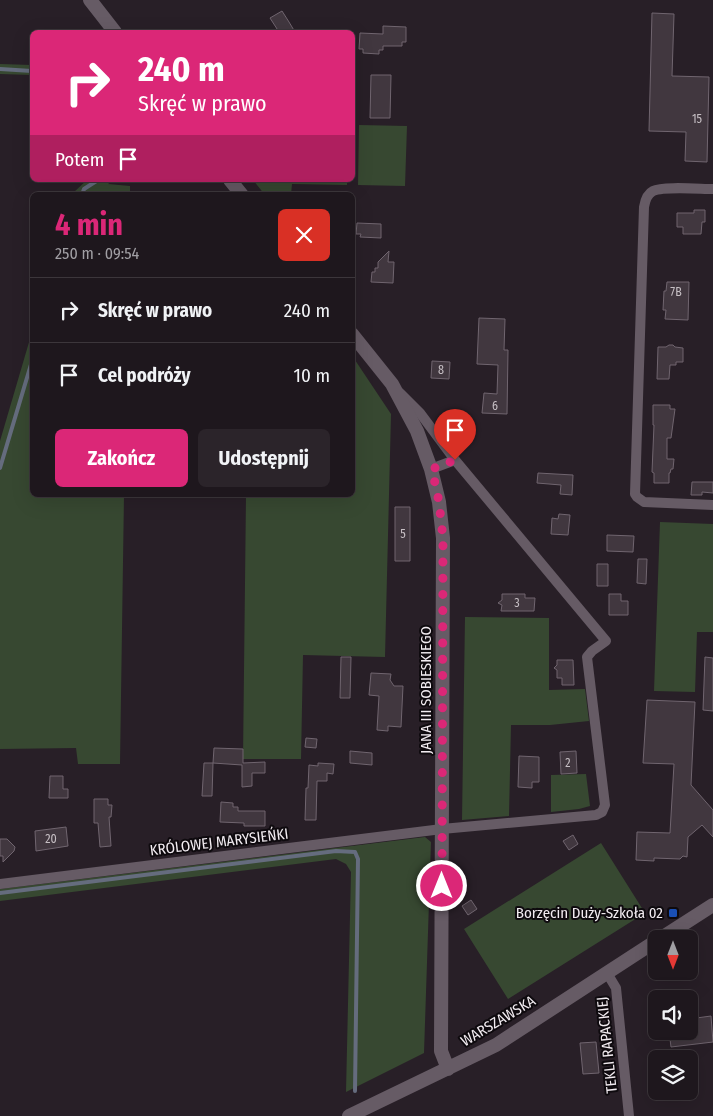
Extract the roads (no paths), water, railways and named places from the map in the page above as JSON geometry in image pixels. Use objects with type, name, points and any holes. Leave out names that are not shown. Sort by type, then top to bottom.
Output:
[{"type":"main road","points":[[90,0],[114,30]]},
{"type":"main road","points":[[232,182],[240,192]]},
{"type":"main road","name":"JANA III SOBIESKIEGO","points":[[355,338],[392,384],[417,431],[432,469],[439,502],[443,538],[441,1051],[448,1068]]},
{"type":"main road","points":[[674,930],[713,905]]},
{"type":"main road","name":"WARSZAWSKA","points":[[349,1116],[496,1045],[648,946]]},
{"type":"street","points":[[713,189],[662,189],[653,191],[645,200],[635,494],[637,498],[644,502],[713,505]]},
{"type":"street","points":[[392,384],[420,413],[455,460],[432,469]]},
{"type":"street","name":"KRÓLOWEJ MARYSIEŃKI","points":[[0,884],[442,829],[602,812],[605,805],[588,657],[592,651],[606,641],[455,460]]},
{"type":"street","name":"TEKLI RAPACKIEJ","points":[[607,973],[616,988],[629,1116]]},
{"type":"waterway","points":[[0,69],[30,71]]},
{"type":"waterway","points":[[83,192],[84,189],[95,182]]},
{"type":"waterway","points":[[0,468],[30,368]]},
{"type":"waterway","points":[[0,893],[336,851],[355,852],[358,859],[355,1091]]},
{"type":"place","name":"Borzęcin Duży-Szkoła 02","points":[[673,913]]}]
